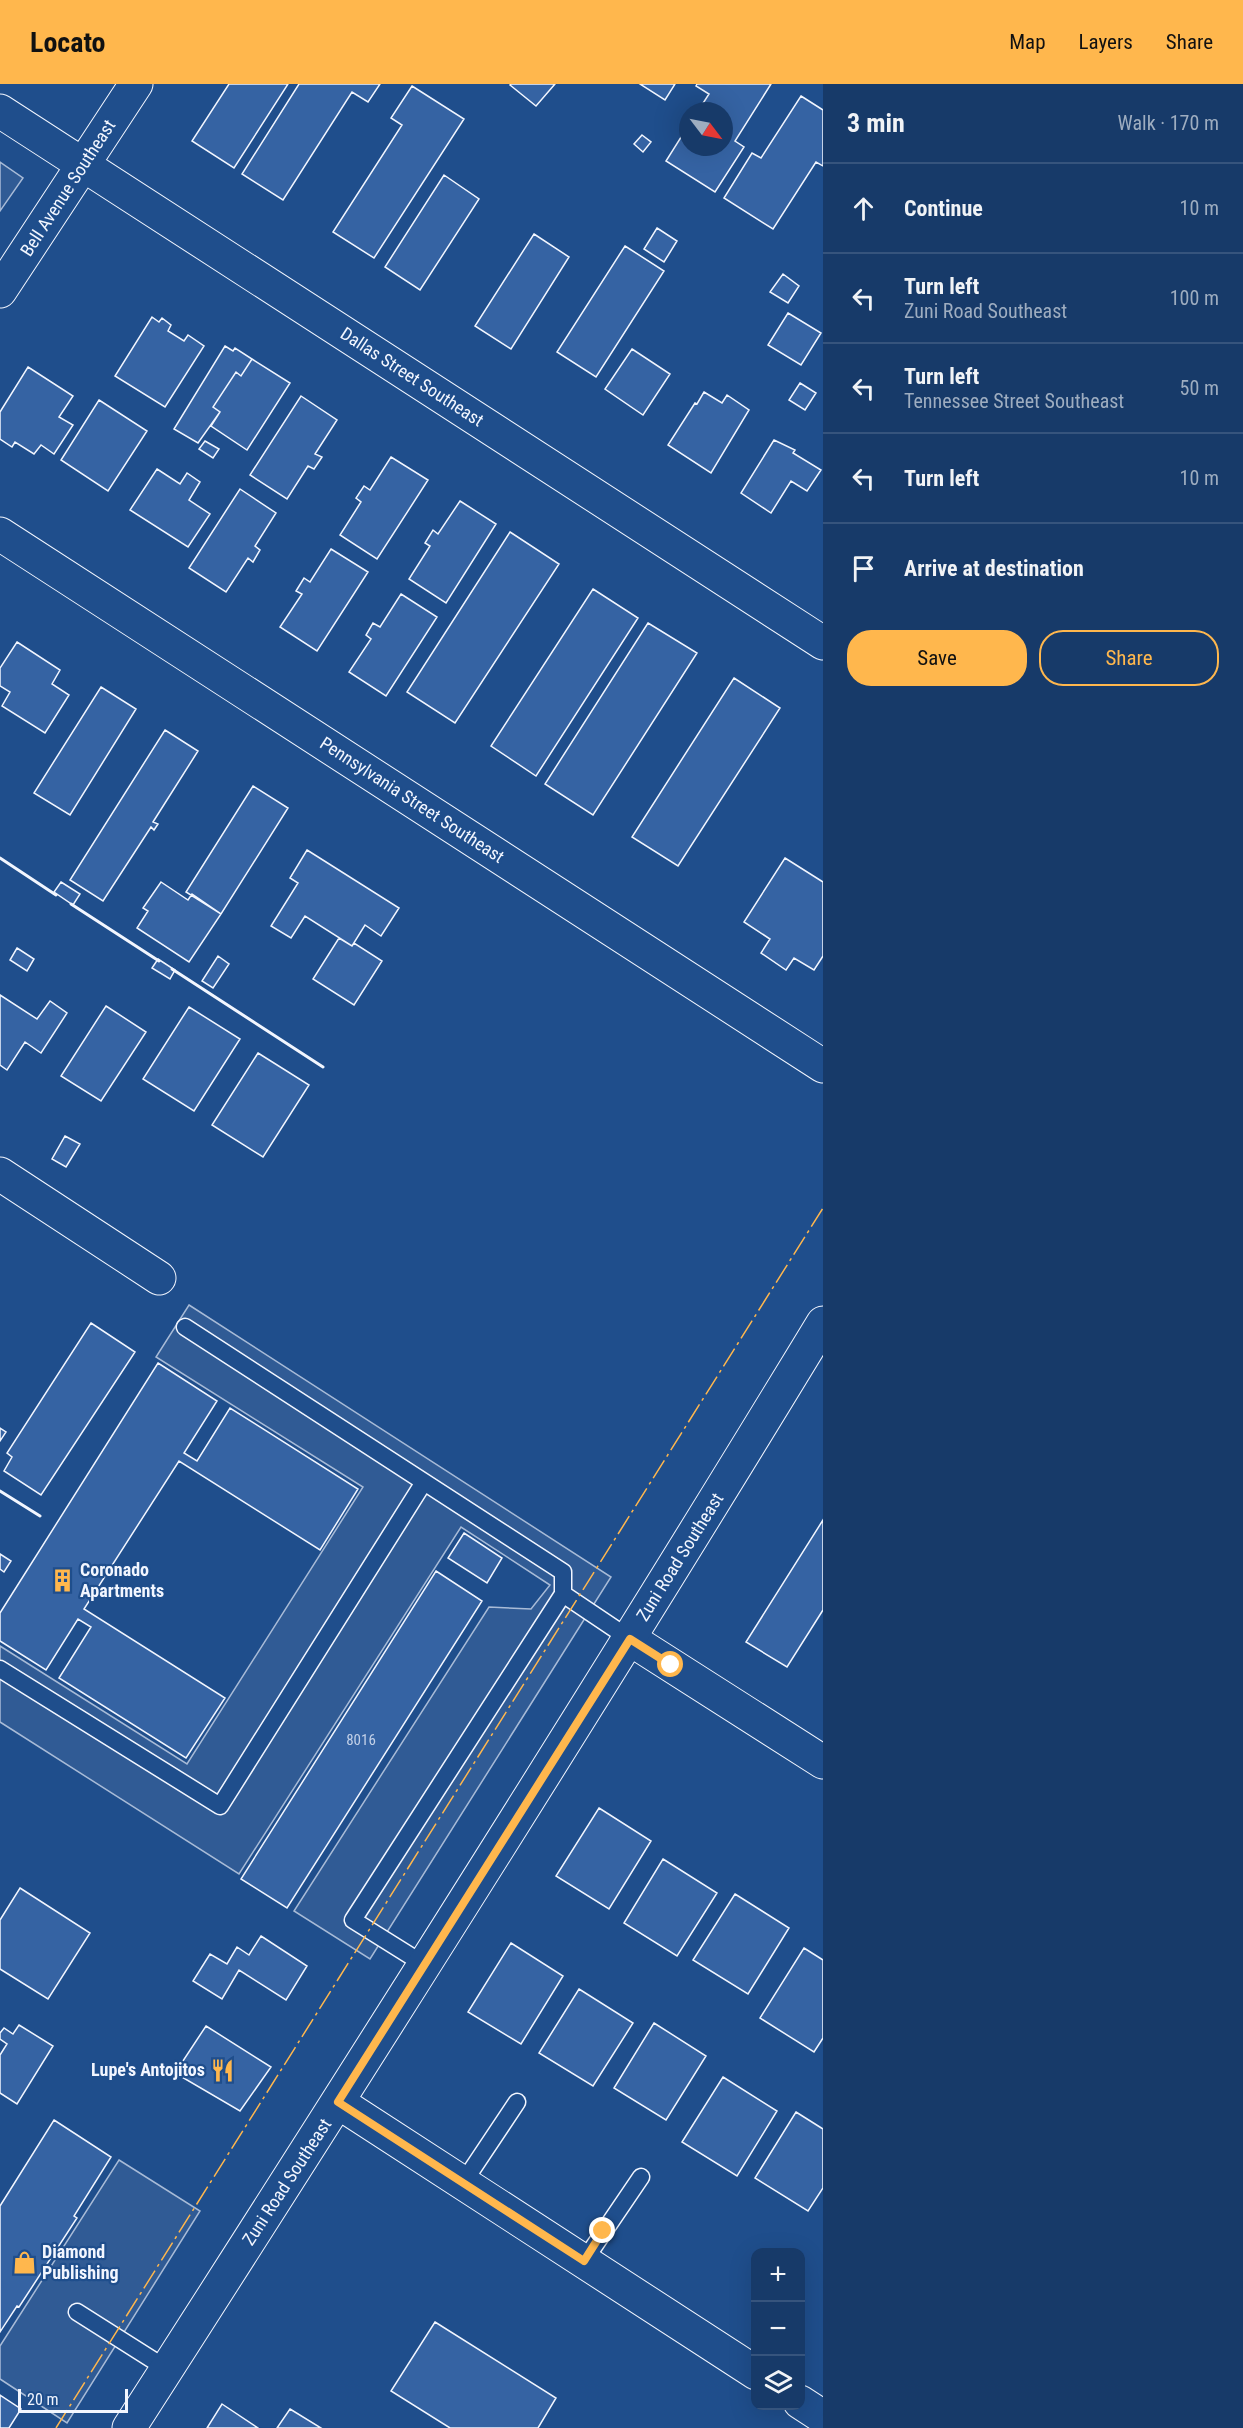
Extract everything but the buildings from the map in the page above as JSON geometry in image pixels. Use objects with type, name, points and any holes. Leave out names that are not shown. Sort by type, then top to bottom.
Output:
[{"type":"street","name":"Bell Avenue Southeast","points":[[0,291],[136,84]]},
{"type":"street","name":"Dallas Street Southeast","points":[[0,111],[823,643]]},
{"type":"street","name":"Pennsylvania Street Southeast","points":[[0,534],[823,1066]]},
{"type":"street","points":[[0,1174],[159,1278]]},
{"type":"street","name":"Zuni Road Southeast","points":[[129,2428],[630,1639],[823,1323]]},
{"type":"street","points":[[630,1639],[823,1762]]},
{"type":"street","points":[[338,2102],[751,2370]]},
{"type":"street","points":[[805,2405],[823,2416]]},
{"type":"lane","points":[[185,1327],[563,1572],[563,1594],[353,1920],[425,1965]]},
{"type":"lane","points":[[0,1669],[220,1806],[424,1482]]},
{"type":"lane","points":[[563,1594],[630,1639]]},
{"type":"lane","points":[[463,2183],[517,2102]]},
{"type":"lane","points":[[584,2261],[641,2177]]},
{"type":"lane","points":[[77,2312],[167,2369]]},
{"type":"shaded area","points":[[0,162],[23,178],[0,211]]},
{"type":"shaded area","points":[[189,1305],[611,1577],[370,1959],[294,1911],[489,1607],[531,1609],[550,1585],[461,1527],[239,1874],[0,1722],[0,1646],[187,1764],[363,1487],[156,1357]]},
{"type":"shaded area","points":[[119,2160],[200,2211],[67,2423],[0,2379],[0,2346]]},
{"type":"wall","points":[[0,858],[56,895]]},
{"type":"wall","points":[[71,904],[159,961]]},
{"type":"wall","points":[[172,969],[323,1067]]},
{"type":"wall","points":[[0,1491],[40,1516]]},
{"type":"power","points":[[56,2428],[823,1208]]},
{"type":"place","name":"Coronado Apartments","points":[[62,1580]]},
{"type":"place","name":"Lupe's Antojitos","points":[[223,2070]]},
{"type":"place","name":"Diamond Publishing","points":[[24,2262]]},
{"type":"route","points":[[603,2231],[584,2261],[338,2102],[630,1639],[671,1665]]}]
